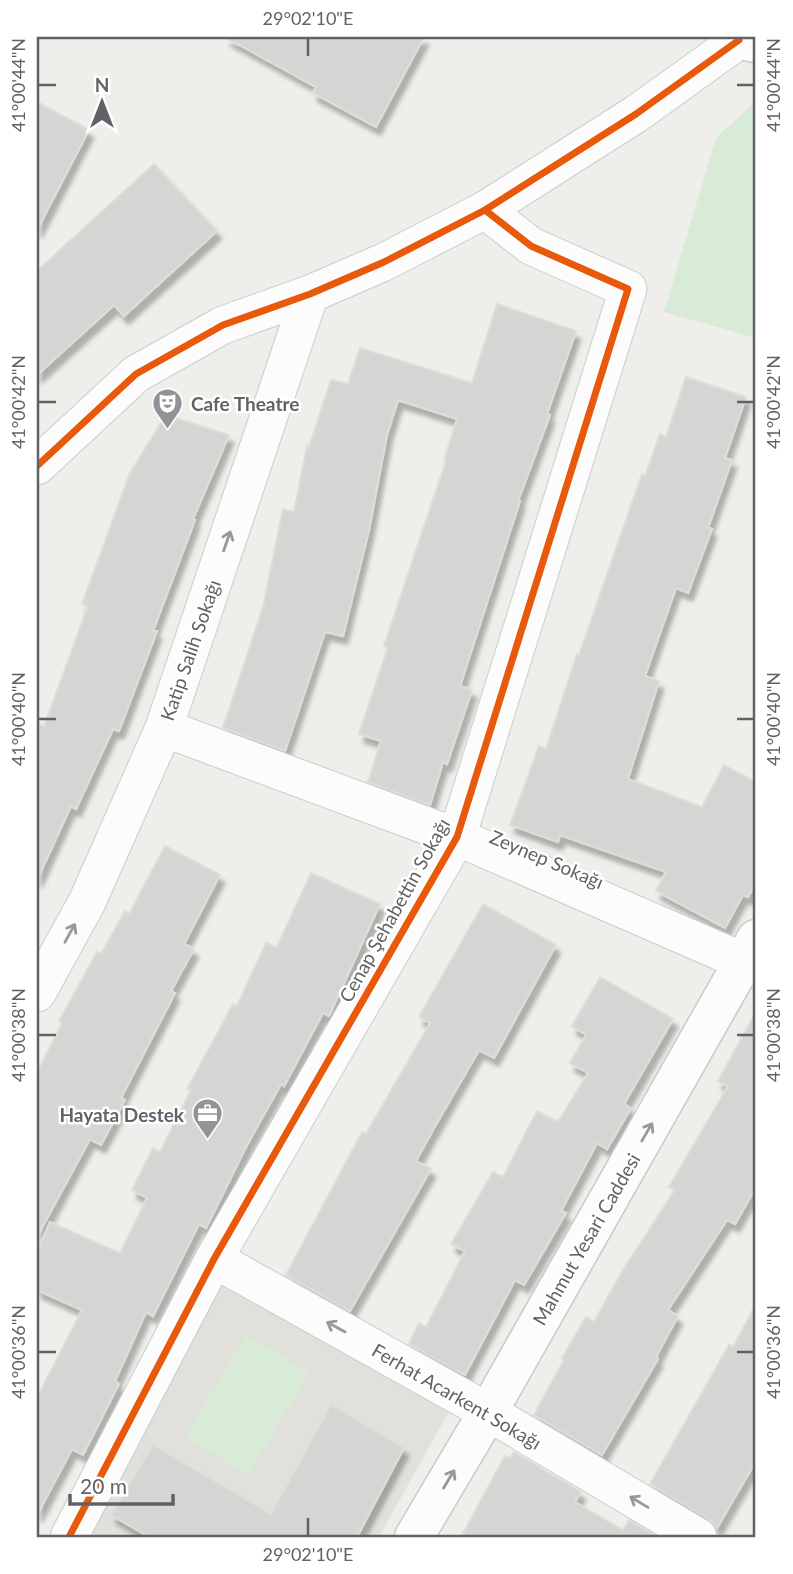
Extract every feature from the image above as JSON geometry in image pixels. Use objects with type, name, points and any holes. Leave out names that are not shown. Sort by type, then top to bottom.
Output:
[{"type":"street","points":[[37,466],[136,374],[223,325],[310,294],[384,262],[485,210],[636,114],[742,40]]},
{"type":"street","name":"Cenap Şehabettin Sokağı","points":[[69,1537],[214,1259],[457,837],[628,289],[531,246],[485,210]]},
{"type":"street","name":"Katip Salih Sokağı","points":[[37,993],[87,902],[164,728],[310,294]]},
{"type":"street","name":"Zeynep Sokağı","points":[[164,728],[457,837],[752,956]]},
{"type":"street","name":"Mahmut Yesari Caddesi","points":[[414,1537],[752,956]]},
{"type":"street","name":"Ferhat Acarkent Sokağı","points":[[214,1259],[488,1412],[698,1537]]},
{"type":"shaded area","points":[[223,1281],[452,1406],[379,1537],[85,1537]]},
{"type":"green space","points":[[756,101],[756,338],[664,312],[716,138]]},
{"type":"green space","points":[[246,1335],[309,1372],[248,1475],[185,1437]]},
{"type":"building","points":[[225,37],[424,37],[376,127],[313,93],[316,87]]},
{"type":"building","points":[[37,102],[89,130],[37,230]]},
{"type":"building","points":[[154,164],[217,231],[124,316],[114,305],[37,375],[37,271]]},
{"type":"building","points":[[497,304],[576,331],[547,414],[550,415],[518,501],[460,686],[472,690],[447,764],[443,762],[430,805],[368,782],[381,741],[359,734],[388,647],[384,646],[446,461],[444,460],[457,419],[398,400],[387,435],[369,530],[343,636],[325,632],[285,751],[223,728],[263,607],[283,509],[294,512],[307,446],[309,447],[331,380],[348,384],[360,348],[472,383]]},
{"type":"building","points":[[686,377],[746,397],[725,458],[732,460],[708,528],[712,529],[688,593],[676,588],[645,676],[659,681],[628,779],[702,807],[724,765],[756,782],[756,882],[748,897],[743,895],[725,928],[656,891],[666,872],[560,835],[558,842],[510,825],[539,746],[546,749],[642,474],[645,476],[660,434],[666,437]]},
{"type":"building","points":[[166,415],[229,435],[193,519],[195,520],[153,631],[157,631],[119,731],[113,729],[76,809],[71,806],[37,880],[37,723],[44,726],[88,606],[82,604],[130,473]]},
{"type":"building","points":[[165,846],[220,875],[184,944],[194,949],[171,991],[175,993],[121,1098],[125,1100],[101,1145],[90,1139],[37,1237],[37,1073],[62,1023],[59,1021],[97,952],[101,954],[125,911],[129,914]]},
{"type":"building","points":[[311,873],[380,904],[329,1016],[323,1013],[284,1086],[281,1084],[206,1228],[199,1224],[153,1316],[146,1312],[115,1381],[119,1384],[83,1455],[72,1449],[37,1515],[37,1398],[82,1310],[37,1290],[37,1253],[50,1222],[120,1253],[147,1198],[132,1190],[153,1148],[160,1152],[191,1090],[187,1089],[233,1004],[237,1006],[266,943],[277,947]]},
{"type":"building","points":[[483,904],[556,945],[494,1058],[479,1050],[434,1128],[416,1161],[431,1169],[350,1311],[286,1275],[362,1132],[366,1134],[430,1023],[419,1017]]},
{"type":"building","points":[[600,977],[673,1019],[624,1104],[631,1108],[607,1149],[597,1143],[561,1211],[566,1213],[524,1285],[515,1280],[465,1375],[409,1344],[419,1323],[426,1327],[465,1251],[451,1244],[493,1172],[503,1177],[537,1111],[558,1122],[588,1073],[570,1063],[586,1035],[572,1026]]},
{"type":"building","points":[[756,1012],[756,1187],[735,1224],[727,1220],[668,1310],[678,1316],[656,1357],[658,1359],[602,1455],[534,1415],[586,1317],[594,1322],[623,1270],[675,1190],[669,1187],[728,1086],[718,1081]]},
{"type":"building","points":[[756,1304],[756,1461],[717,1528],[709,1519],[650,1484],[729,1345],[733,1347]]},
{"type":"building","points":[[331,1405],[404,1448],[357,1537],[149,1537],[111,1515],[153,1445],[271,1514]]},
{"type":"building","points":[[514,1452],[581,1492],[575,1502],[623,1530],[629,1520],[657,1537],[461,1537],[505,1456],[510,1458]]},
{"type":"cycle path","points":[[37,466],[136,374],[223,325],[310,294],[384,262],[485,210],[636,114],[739,40]]},
{"type":"cycle path","points":[[69,1537],[214,1259],[457,837],[628,289],[531,246],[485,210]]},
{"type":"place","name":"Cafe Theatre","points":[[168,430]]},
{"type":"place","name":"Hayata Destek","points":[[207,1141]]}]
